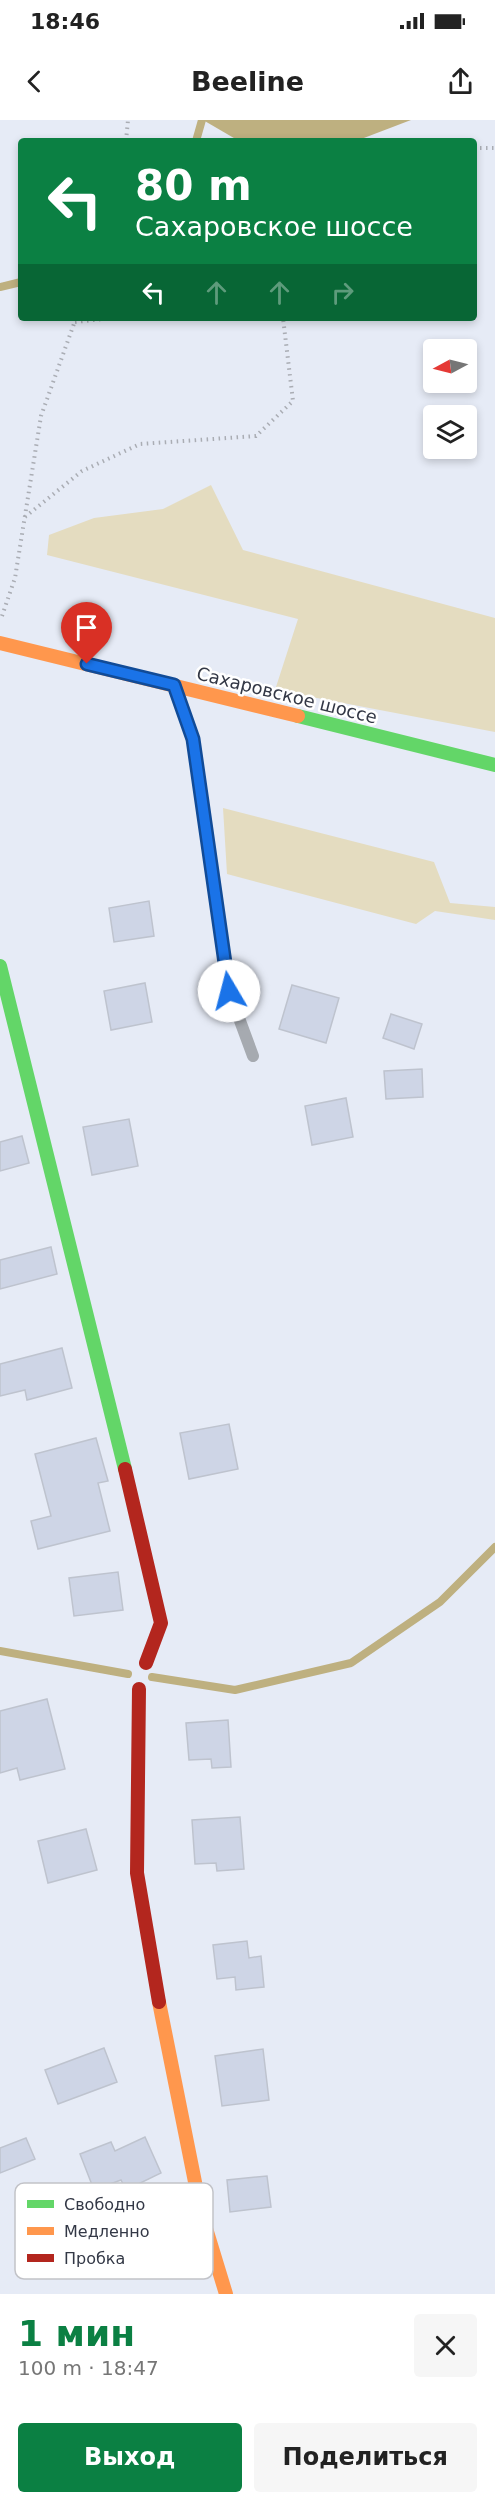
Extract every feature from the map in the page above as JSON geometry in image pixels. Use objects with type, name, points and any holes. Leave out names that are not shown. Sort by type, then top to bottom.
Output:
[{"type":"street","name":"Сахаровское шоссе","points":[[0,643],[495,765]]},
{"type":"street","points":[[0,966],[150,1569],[161,1623],[146,1663]]},
{"type":"street","points":[[139,1689],[137,1873],[171,2069],[195,2183]]},
{"type":"street","points":[[213,2249],[226,2294]]},
{"type":"lane","points":[[174,685],[193,739],[229,991],[253,1056]]},
{"type":"path","points":[[126,138],[128,120]]},
{"type":"path","points":[[477,148],[495,148]]},
{"type":"path","points":[[0,623],[15,578],[41,416],[75,321]]},
{"type":"path","points":[[25,517],[82,471],[140,444],[256,436],[293,401],[283,321]]},
{"type":"shaded area","points":[[203,120],[411,120],[364,138],[234,138]]},
{"type":"shaded area","points":[[211,485],[243,550],[495,618],[495,732],[275,690],[298,619],[47,555],[49,535],[94,518],[163,509]]},
{"type":"shaded area","points":[[223,808],[434,862],[450,903],[495,907],[495,920],[435,911],[416,924],[227,874]]},
{"type":"building","points":[[149,901],[154,936],[114,942],[109,908]]},
{"type":"building","points":[[145,983],[152,1022],[111,1030],[104,991]]},
{"type":"building","points":[[292,985],[339,998],[326,1043],[279,1029]]},
{"type":"building","points":[[391,1014],[422,1024],[414,1049],[383,1038]]},
{"type":"building","points":[[422,1069],[423,1097],[386,1099],[384,1071]]},
{"type":"building","points":[[346,1098],[353,1137],[312,1145],[305,1106]]},
{"type":"building","points":[[129,1119],[138,1166],[92,1175],[83,1127]]},
{"type":"building","points":[[22,1136],[29,1163],[0,1171],[0,1142]]},
{"type":"building","points":[[51,1247],[57,1274],[0,1289],[0,1260]]},
{"type":"building","points":[[62,1348],[72,1388],[27,1400],[25,1390],[0,1396],[0,1364]]},
{"type":"building","points":[[229,1424],[238,1469],[189,1479],[180,1433]]},
{"type":"building","points":[[96,1438],[108,1481],[98,1483],[110,1531],[38,1549],[31,1521],[51,1516],[35,1454]]},
{"type":"building","points":[[118,1572],[123,1610],[74,1616],[69,1578]]},
{"type":"building","points":[[47,1699],[65,1769],[20,1780],[17,1768],[0,1773],[0,1711]]},
{"type":"building","points":[[228,1720],[231,1767],[212,1768],[211,1759],[189,1760],[186,1723]]},
{"type":"building","points":[[240,1817],[244,1869],[217,1871],[216,1863],[195,1864],[192,1820]]},
{"type":"building","points":[[86,1829],[97,1870],[48,1883],[38,1841]]},
{"type":"building","points":[[247,1941],[249,1958],[261,1956],[264,1987],[236,1990],[235,1977],[217,1979],[213,1945]]},
{"type":"building","points":[[104,2048],[117,2082],[58,2104],[45,2070]]},
{"type":"building","points":[[263,2049],[269,2100],[222,2106],[215,2056]]},
{"type":"building","points":[[145,2137],[161,2173],[140,2183],[122,2183],[121,2180],[113,2183],[91,2183],[80,2154],[111,2142],[115,2151]]},
{"type":"building","points":[[26,2138],[35,2159],[0,2173],[0,2148]]},
{"type":"building","points":[[267,2176],[271,2207],[230,2212],[227,2180]]},
{"type":"waterway","points":[[197,138],[202,120]]},
{"type":"waterway","points":[[0,287],[18,283]]},
{"type":"waterway","points":[[152,1677],[235,1690],[351,1663],[440,1602],[495,1547]]},
{"type":"waterway","points":[[0,1651],[128,1674]]},
{"type":"traffic: fast","points":[[298,716],[495,765]]},
{"type":"traffic: fast","points":[[0,966],[125,1469]]},
{"type":"traffic: slow","points":[[0,643],[298,716]]},
{"type":"traffic: slow","points":[[159,2002],[195,2183]]},
{"type":"traffic: slow","points":[[213,2251],[226,2294]]},
{"type":"traffic: jam","points":[[125,1469],[161,1623],[146,1663]]},
{"type":"traffic: jam","points":[[139,1689],[137,1873],[159,2002]]},
{"type":"route","points":[[87,664],[174,685],[193,739],[229,991]]}]
